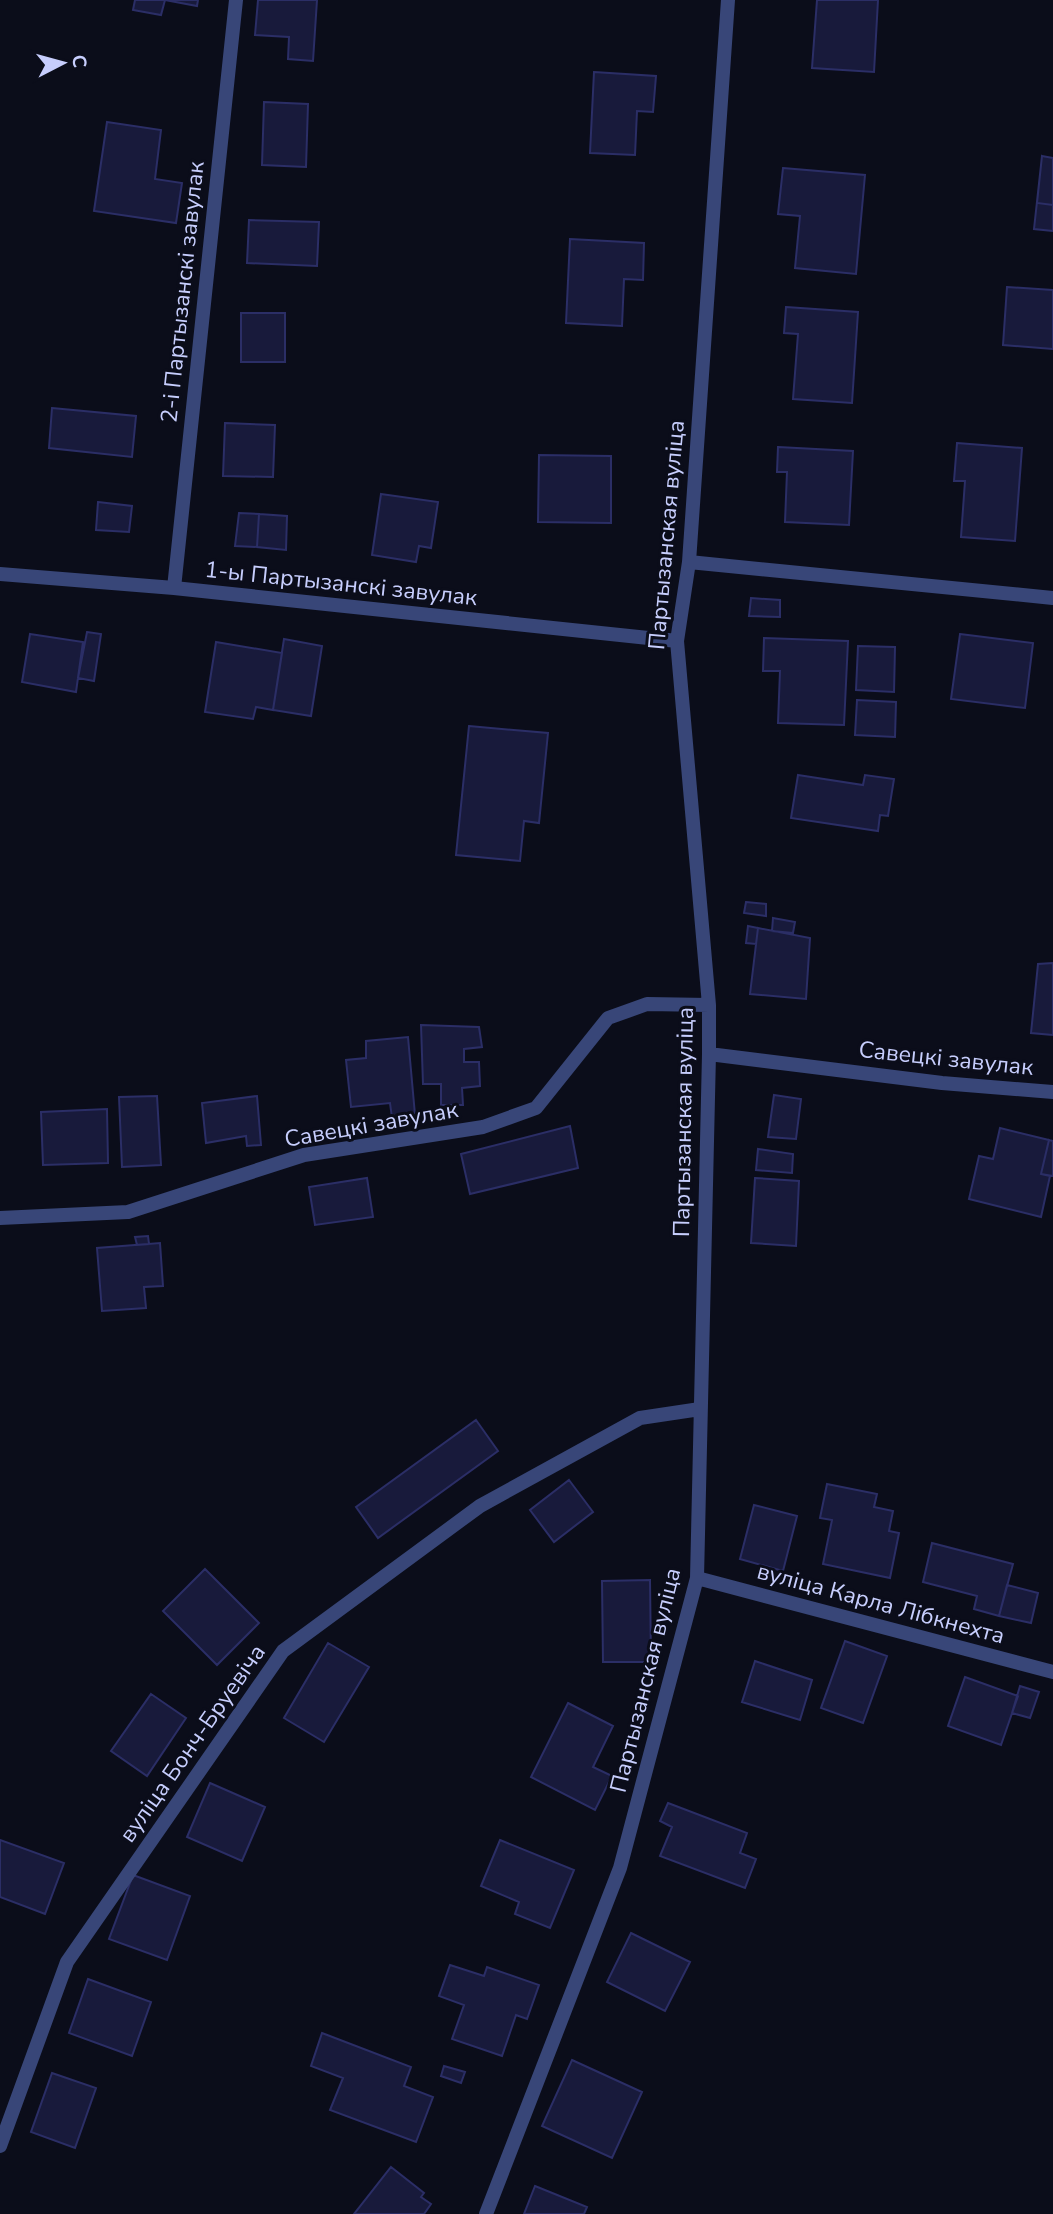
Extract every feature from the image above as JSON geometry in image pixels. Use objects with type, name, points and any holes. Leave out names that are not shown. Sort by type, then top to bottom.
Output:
[{"type":"street","name":"2-і Партызанскі завулак","points":[[174,588],[236,0]]},
{"type":"street","name":"Партызанская вуліца","points":[[486,2214],[620,1868],[697,1578],[709,1004],[677,641],[688,562],[728,0]]},
{"type":"street","points":[[688,562],[1053,598]]},
{"type":"street","name":"1-ы Партызанскі завулак","points":[[0,574],[174,588],[677,641]]},
{"type":"street","name":"Савецкі завулак","points":[[0,1218],[128,1212],[304,1155],[483,1127],[536,1108],[608,1018],[647,1004],[709,1004]]},
{"type":"street","name":"Савецкі завулак","points":[[709,1054],[942,1083],[1053,1092]]},
{"type":"street","name":"вуліца Бонч-Бруевіча","points":[[0,2146],[67,1962],[283,1651],[480,1506],[640,1418],[700,1409]]},
{"type":"street","name":"вуліца Карла Лібкнехта","points":[[697,1578],[1053,1672]]},
{"type":"building","points":[[135,0],[165,0],[161,15],[133,10]]},
{"type":"building","points":[[165,0],[198,0],[197,6]]},
{"type":"building","points":[[258,0],[317,0],[313,61],[288,59],[289,37],[255,35]]},
{"type":"building","points":[[817,0],[878,0],[874,72],[812,68]]},
{"type":"building","points":[[594,72],[656,76],[653,112],[637,111],[635,155],[590,153]]},
{"type":"building","points":[[264,102],[308,104],[306,167],[262,165]]},
{"type":"building","points":[[107,122],[161,130],[155,179],[182,183],[176,223],[94,211]]},
{"type":"building","points":[[1042,156],[1053,158],[1053,231],[1034,229]]},
{"type":"building","points":[[1042,156],[1053,158],[1053,205],[1037,203]]},
{"type":"building","points":[[783,168],[865,175],[856,274],[795,268],[800,216],[778,214]]},
{"type":"building","points":[[249,220],[319,222],[317,266],[247,263]]},
{"type":"building","points":[[570,239],[644,243],[643,280],[624,279],[622,326],[566,323]]},
{"type":"building","points":[[1007,287],[1053,290],[1053,349],[1003,345]]},
{"type":"building","points":[[786,307],[858,312],[852,403],[793,399],[798,334],[784,333]]},
{"type":"building","points":[[241,313],[285,313],[285,362],[241,362]]},
{"type":"building","points":[[52,408],[136,416],[132,457],[49,448]]},
{"type":"building","points":[[225,423],[275,425],[273,477],[223,476]]},
{"type":"building","points":[[957,443],[1022,448],[1015,541],[961,537],[965,481],[954,481]]},
{"type":"building","points":[[778,447],[853,451],[849,525],[785,522],[787,472],[777,472]]},
{"type":"building","points":[[539,455],[611,456],[611,523],[538,522]]},
{"type":"building","points":[[381,494],[438,502],[431,548],[419,546],[416,562],[372,555]]},
{"type":"building","points":[[98,502],[132,506],[129,532],[96,530]]},
{"type":"building","points":[[239,513],[259,514],[257,547],[235,546]]},
{"type":"building","points":[[259,514],[287,516],[286,550],[257,547]]},
{"type":"building","points":[[751,598],[780,600],[780,617],[749,616]]},
{"type":"building","points":[[87,632],[101,634],[94,681],[78,678]]},
{"type":"building","points":[[30,634],[83,642],[76,692],[22,682]]},
{"type":"building","points":[[960,634],[1033,643],[1025,708],[951,699]]},
{"type":"building","points":[[764,638],[848,641],[844,725],[778,723],[780,671],[763,671]]},
{"type":"building","points":[[284,639],[322,646],[311,716],[273,710]]},
{"type":"building","points":[[216,642],[282,653],[273,710],[256,707],[253,719],[205,712]]},
{"type":"building","points":[[858,646],[895,647],[894,692],[856,690]]},
{"type":"building","points":[[857,700],[896,702],[895,737],[855,735]]},
{"type":"building","points":[[469,726],[548,733],[539,823],[524,821],[520,861],[456,855]]},
{"type":"building","points":[[798,775],[863,785],[865,775],[894,779],[888,816],[880,815],[878,831],[791,818]]},
{"type":"building","points":[[746,902],[766,904],[766,916],[744,913]]},
{"type":"building","points":[[773,918],[795,922],[793,933],[772,931]]},
{"type":"building","points":[[748,926],[758,928],[756,944],[746,943]]},
{"type":"building","points":[[758,928],[810,938],[806,999],[750,994]]},
{"type":"building","points":[[1053,963],[1053,1035],[1031,1033],[1038,964]]},
{"type":"building","points":[[421,1025],[479,1027],[482,1047],[464,1049],[464,1062],[479,1062],[480,1086],[462,1088],[463,1105],[441,1105],[441,1084],[423,1084]]},
{"type":"building","points":[[408,1037],[415,1115],[392,1118],[390,1103],[351,1107],[346,1060],[366,1058],[366,1041]]},
{"type":"building","points":[[774,1095],[801,1099],[796,1139],[768,1137]]},
{"type":"building","points":[[157,1096],[161,1165],[122,1167],[119,1097]]},
{"type":"building","points":[[257,1096],[261,1145],[247,1146],[246,1136],[206,1143],[202,1103]]},
{"type":"building","points":[[107,1109],[108,1163],[43,1165],[41,1112]]},
{"type":"building","points":[[570,1126],[578,1168],[470,1194],[461,1154]]},
{"type":"building","points":[[1000,1128],[1049,1140],[1041,1174],[1050,1176],[1041,1217],[969,1199],[979,1156],[993,1159]]},
{"type":"building","points":[[1049,1140],[1053,1141],[1053,1176],[1041,1174]]},
{"type":"building","points":[[758,1149],[793,1154],[792,1173],[756,1170]]},
{"type":"building","points":[[367,1178],[373,1217],[315,1225],[309,1187]]},
{"type":"building","points":[[755,1178],[799,1181],[796,1246],[751,1243]]},
{"type":"building","points":[[148,1236],[149,1244],[137,1245],[135,1237]]},
{"type":"building","points":[[160,1243],[163,1286],[144,1287],[146,1308],[102,1311],[97,1248]]},
{"type":"building","points":[[476,1420],[498,1451],[378,1538],[356,1507]]},
{"type":"building","points":[[569,1480],[593,1512],[554,1542],[530,1510]]},
{"type":"building","points":[[827,1484],[877,1494],[874,1507],[893,1511],[889,1531],[899,1533],[890,1578],[823,1564],[832,1520],[820,1518]]},
{"type":"building","points":[[754,1505],[797,1516],[783,1571],[740,1559]]},
{"type":"building","points":[[932,1543],[1013,1564],[999,1616],[974,1609],[977,1596],[923,1582]]},
{"type":"building","points":[[205,1569],[259,1623],[217,1665],[163,1611]]},
{"type":"building","points":[[650,1580],[651,1662],[603,1662],[602,1581]]},
{"type":"building","points":[[1007,1585],[1038,1593],[1031,1623],[999,1616]]},
{"type":"building","points":[[845,1641],[887,1656],[863,1723],[821,1708]]},
{"type":"building","points":[[328,1643],[369,1667],[324,1742],[284,1718]]},
{"type":"building","points":[[755,1661],[812,1680],[800,1720],[742,1702]]},
{"type":"building","points":[[965,1677],[1018,1696],[1001,1745],[948,1726]]},
{"type":"building","points":[[1020,1686],[1039,1692],[1030,1718],[1012,1713]]},
{"type":"building","points":[[151,1694],[186,1718],[147,1776],[111,1751]]},
{"type":"building","points":[[568,1703],[613,1726],[593,1767],[612,1776],[595,1810],[531,1777]]},
{"type":"building","points":[[210,1783],[265,1807],[242,1861],[187,1837]]},
{"type":"building","points":[[668,1803],[747,1833],[740,1853],[756,1859],[745,1888],[660,1856],[672,1827],[660,1821]]},
{"type":"building","points":[[0,1840],[64,1863],[45,1914],[0,1897]]},
{"type":"building","points":[[500,1840],[574,1870],[550,1928],[515,1914],[519,1902],[481,1886]]},
{"type":"building","points":[[133,1875],[190,1896],[167,1960],[109,1939]]},
{"type":"building","points":[[631,1933],[690,1962],[665,2011],[607,1982]]},
{"type":"building","points":[[450,1965],[484,1976],[487,1967],[539,1985],[527,2019],[516,2015],[502,2056],[452,2039],[464,2005],[439,1996]]},
{"type":"building","points":[[88,1979],[151,2002],[132,2056],[69,2033]]},
{"type":"building","points":[[322,2033],[411,2067],[404,2086],[433,2097],[416,2142],[330,2110],[343,2078],[311,2066]]},
{"type":"building","points":[[572,2060],[642,2092],[612,2158],[542,2126]]},
{"type":"building","points":[[444,2066],[465,2072],[461,2083],[441,2076]]},
{"type":"building","points":[[52,2073],[96,2088],[75,2148],[31,2132]]},
{"type":"building","points":[[391,2167],[424,2193],[421,2197],[431,2204],[424,2214],[354,2214]]},
{"type":"building","points":[[535,2186],[587,2207],[584,2214],[524,2214]]}]
